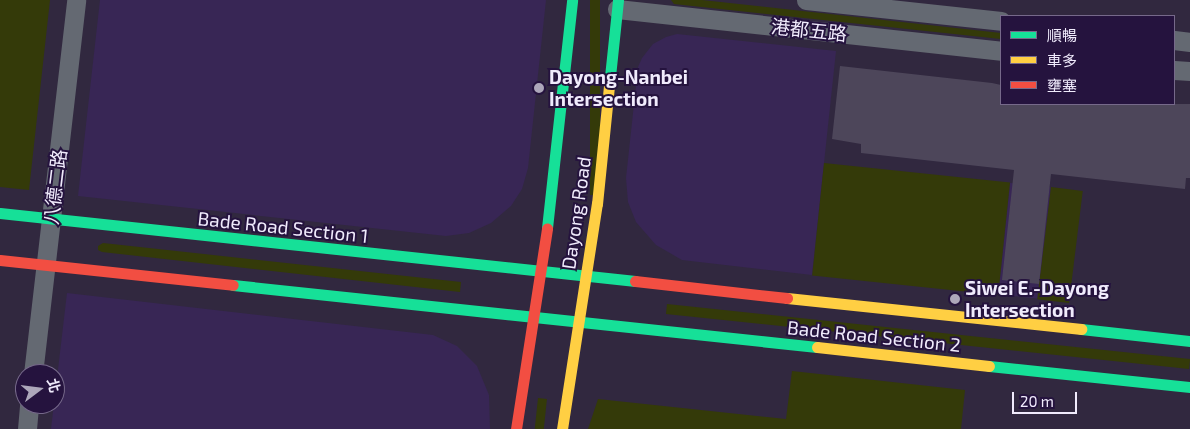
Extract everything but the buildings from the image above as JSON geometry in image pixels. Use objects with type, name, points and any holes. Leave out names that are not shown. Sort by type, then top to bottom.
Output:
[{"type":"street","name":"八德二路","points":[[34,364],[76,0]]},
{"type":"street","name":"Dayong Road","points":[[516,429],[551,199],[572,0]]},
{"type":"street","name":"港都五路","points":[[806,0],[1000,21]]},
{"type":"street","name":"Dayong Road","points":[[562,429],[597,204],[618,4]]},
{"type":"street","name":"港都五路","points":[[618,4],[1000,51]]},
{"type":"street","points":[[1175,40],[1190,42]]},
{"type":"street","points":[[1175,70],[1190,71]]},
{"type":"street","name":"Bade Road Section 1","points":[[0,214],[562,275]]},
{"type":"street","points":[[0,260],[532,317]]},
{"type":"street","name":"Bade Road Section 2","points":[[562,275],[1190,341]]},
{"type":"street","name":"Bade Road Section 2","points":[[532,317],[1190,387]]},
{"type":"street","points":[[27,429],[28,414]]},
{"type":"shaded area","points":[[100,0],[546,0],[528,168],[522,189],[511,206],[491,223],[469,233],[446,236],[78,196]]},
{"type":"shaded area","points":[[677,34],[836,51],[812,275],[682,260],[656,245],[636,222],[628,202],[626,178],[638,67],[642,58],[653,44]]},
{"type":"shaded area","points":[[1010,183],[1051,187],[1039,299],[998,294]]},
{"type":"shaded area","points":[[67,293],[433,335],[457,346],[477,366],[489,395],[490,429],[51,429],[53,414],[65,414],[65,364],[59,364]]},
{"type":"green space","points":[[0,0],[50,0],[29,190],[0,187]]},
{"type":"green space","points":[[590,0],[600,0],[600,195],[590,195]]},
{"type":"green space","points":[[671,0],[702,0],[1000,33],[1000,39],[674,4]]},
{"type":"green space","points":[[824,163],[1010,183],[998,295],[812,275]]},
{"type":"green space","points":[[1051,187],[1083,191],[1069,303],[1037,299]]},
{"type":"green space","points":[[103,243],[461,282],[460,292],[102,252],[98,250],[98,246]]},
{"type":"green space","points":[[667,304],[1190,359],[1189,369],[666,314]]},
{"type":"green space","points":[[792,371],[965,390],[961,429],[588,429],[598,399],[786,419]]},
{"type":"green space","points":[[538,398],[547,399],[544,429],[535,429]]},
{"type":"traffic: fast","points":[[547,228],[572,0]]},
{"type":"traffic: fast","points":[[609,86],[618,0]]},
{"type":"traffic: fast","points":[[0,213],[635,281]]},
{"type":"traffic: fast","points":[[233,285],[817,347]]},
{"type":"traffic: fast","points":[[1081,329],[1190,341]]},
{"type":"traffic: fast","points":[[989,366],[1190,387]]},
{"type":"traffic: slow","points":[[562,429],[597,204],[609,86]]},
{"type":"traffic: slow","points":[[787,298],[1081,329]]},
{"type":"traffic: slow","points":[[817,347],[989,366]]},
{"type":"traffic: jam","points":[[516,429],[547,228]]},
{"type":"traffic: jam","points":[[0,260],[233,285]]},
{"type":"traffic: jam","points":[[635,281],[787,298]]},
{"type":"place","name":"Dayong-Nanbei Intersection","points":[[539,88]]},
{"type":"place","name":"Siwei E.-Dayong Intersection","points":[[955,299]]}]
